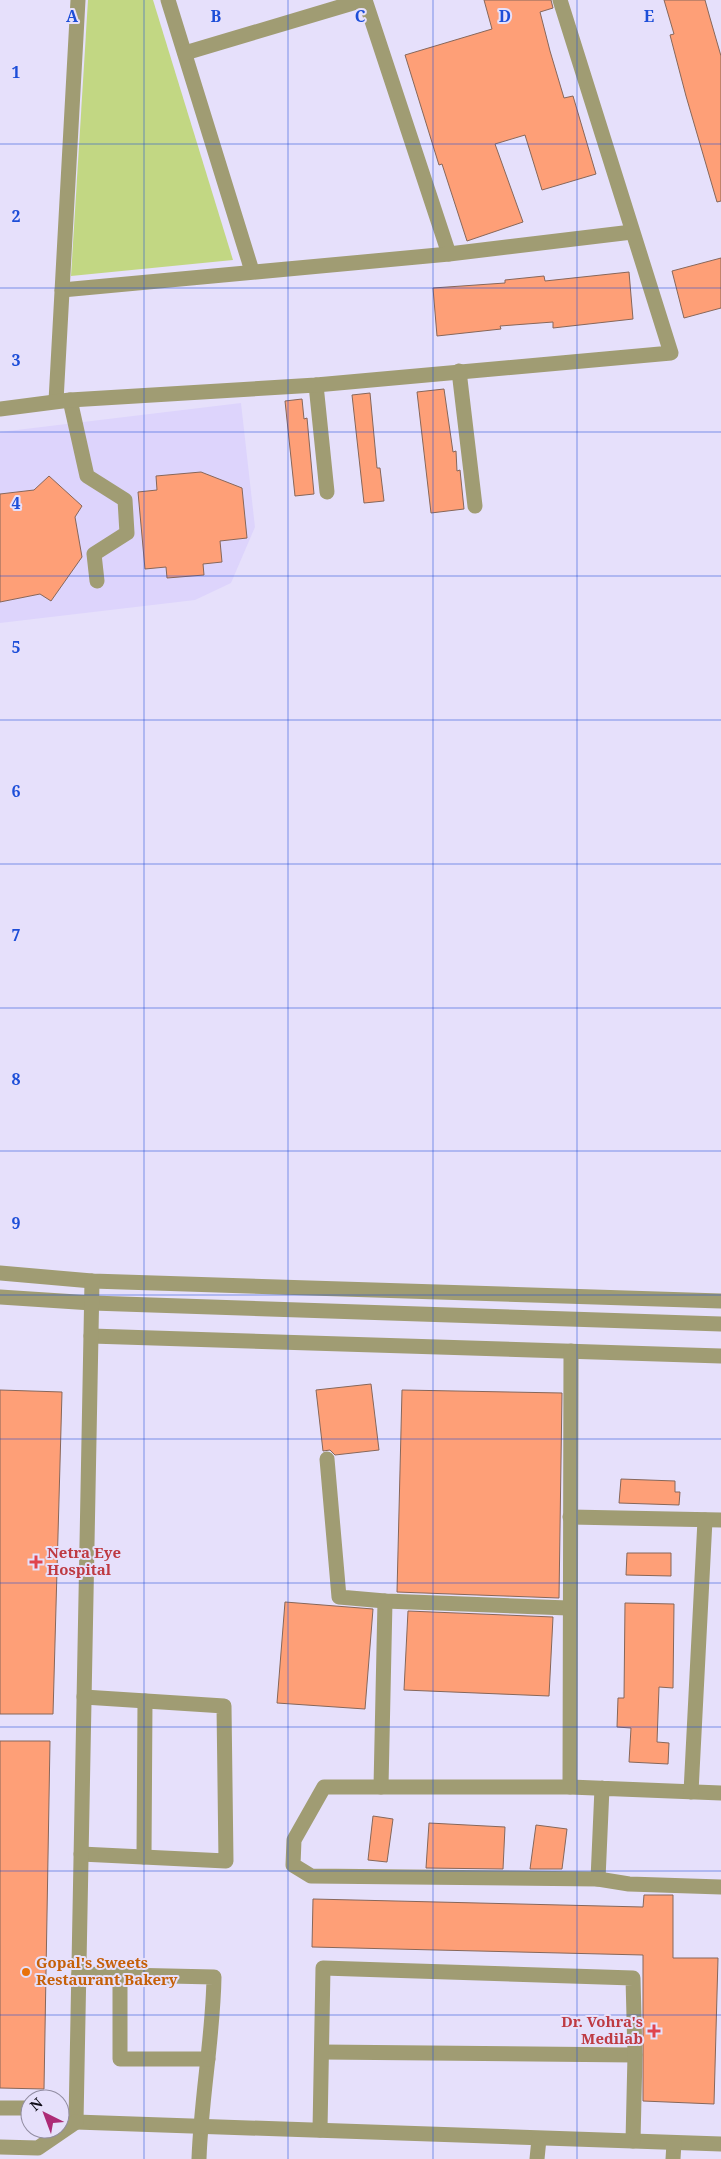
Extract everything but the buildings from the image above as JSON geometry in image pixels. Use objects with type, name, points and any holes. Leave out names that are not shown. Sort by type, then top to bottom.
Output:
[{"type":"street","points":[[78,0],[62,290],[63,400],[87,476],[122,497],[126,503],[127,533],[94,554],[97,581]]},
{"type":"street","points":[[168,0],[252,271]]},
{"type":"street","points":[[185,53],[364,0],[449,254]]},
{"type":"street","points":[[0,408],[63,400],[316,386],[459,371],[671,353],[560,0]]},
{"type":"street","points":[[62,290],[449,254],[632,232]]},
{"type":"street","points":[[459,371],[475,506]]},
{"type":"street","points":[[316,386],[327,492]]},
{"type":"street","points":[[0,1273],[92,1280],[721,1301]]},
{"type":"street","points":[[76,2122],[92,1280]]},
{"type":"street","points":[[0,1297],[92,1304],[721,1324]]},
{"type":"street","points":[[91,1336],[721,1356]]},
{"type":"street","points":[[570,1787],[568,1608],[571,1351]]},
{"type":"street","points":[[327,1459],[339,1597],[385,1602],[568,1608]]},
{"type":"street","points":[[570,1517],[721,1520]]},
{"type":"street","points":[[692,1792],[705,1520]]},
{"type":"street","points":[[381,1787],[385,1602]]},
{"type":"street","points":[[81,1854],[226,1861],[224,1706],[84,1697]]},
{"type":"street","points":[[144,1857],[145,1701]]},
{"type":"street","points":[[721,1793],[570,1787],[324,1788],[294,1840],[293,1866],[311,1876],[598,1879],[629,1884],[721,1887]]},
{"type":"street","points":[[598,1879],[602,1788]]},
{"type":"street","points":[[320,2130],[322,1968],[634,1978],[633,2141]]},
{"type":"street","points":[[79,1974],[214,1977],[213,2020],[200,2126],[199,2159]]},
{"type":"street","points":[[120,1975],[120,2059],[208,2059]]},
{"type":"street","points":[[322,2052],[635,2055]]},
{"type":"street","points":[[0,2108],[20,2108]]},
{"type":"street","points":[[70,2120],[76,2122],[721,2144]]},
{"type":"street","points":[[0,2147],[38,2148],[76,2122]]},
{"type":"street","points":[[537,2159],[539,2139]]},
{"type":"street","points":[[673,2159],[674,2143]]},
{"type":"shaded area","points":[[241,403],[255,527],[231,583],[195,600],[0,623],[0,432]]},
{"type":"green space","points":[[88,0],[153,0],[233,260],[71,276]]},
{"type":"place","name":"Netra Eye Hospital","points":[[36,1562]]},
{"type":"place","name":"Gopal's Sweets Restaurant Bakery","points":[[26,1972]]},
{"type":"place","name":"Dr. Vohra's Medilab","points":[[654,2031]]}]
